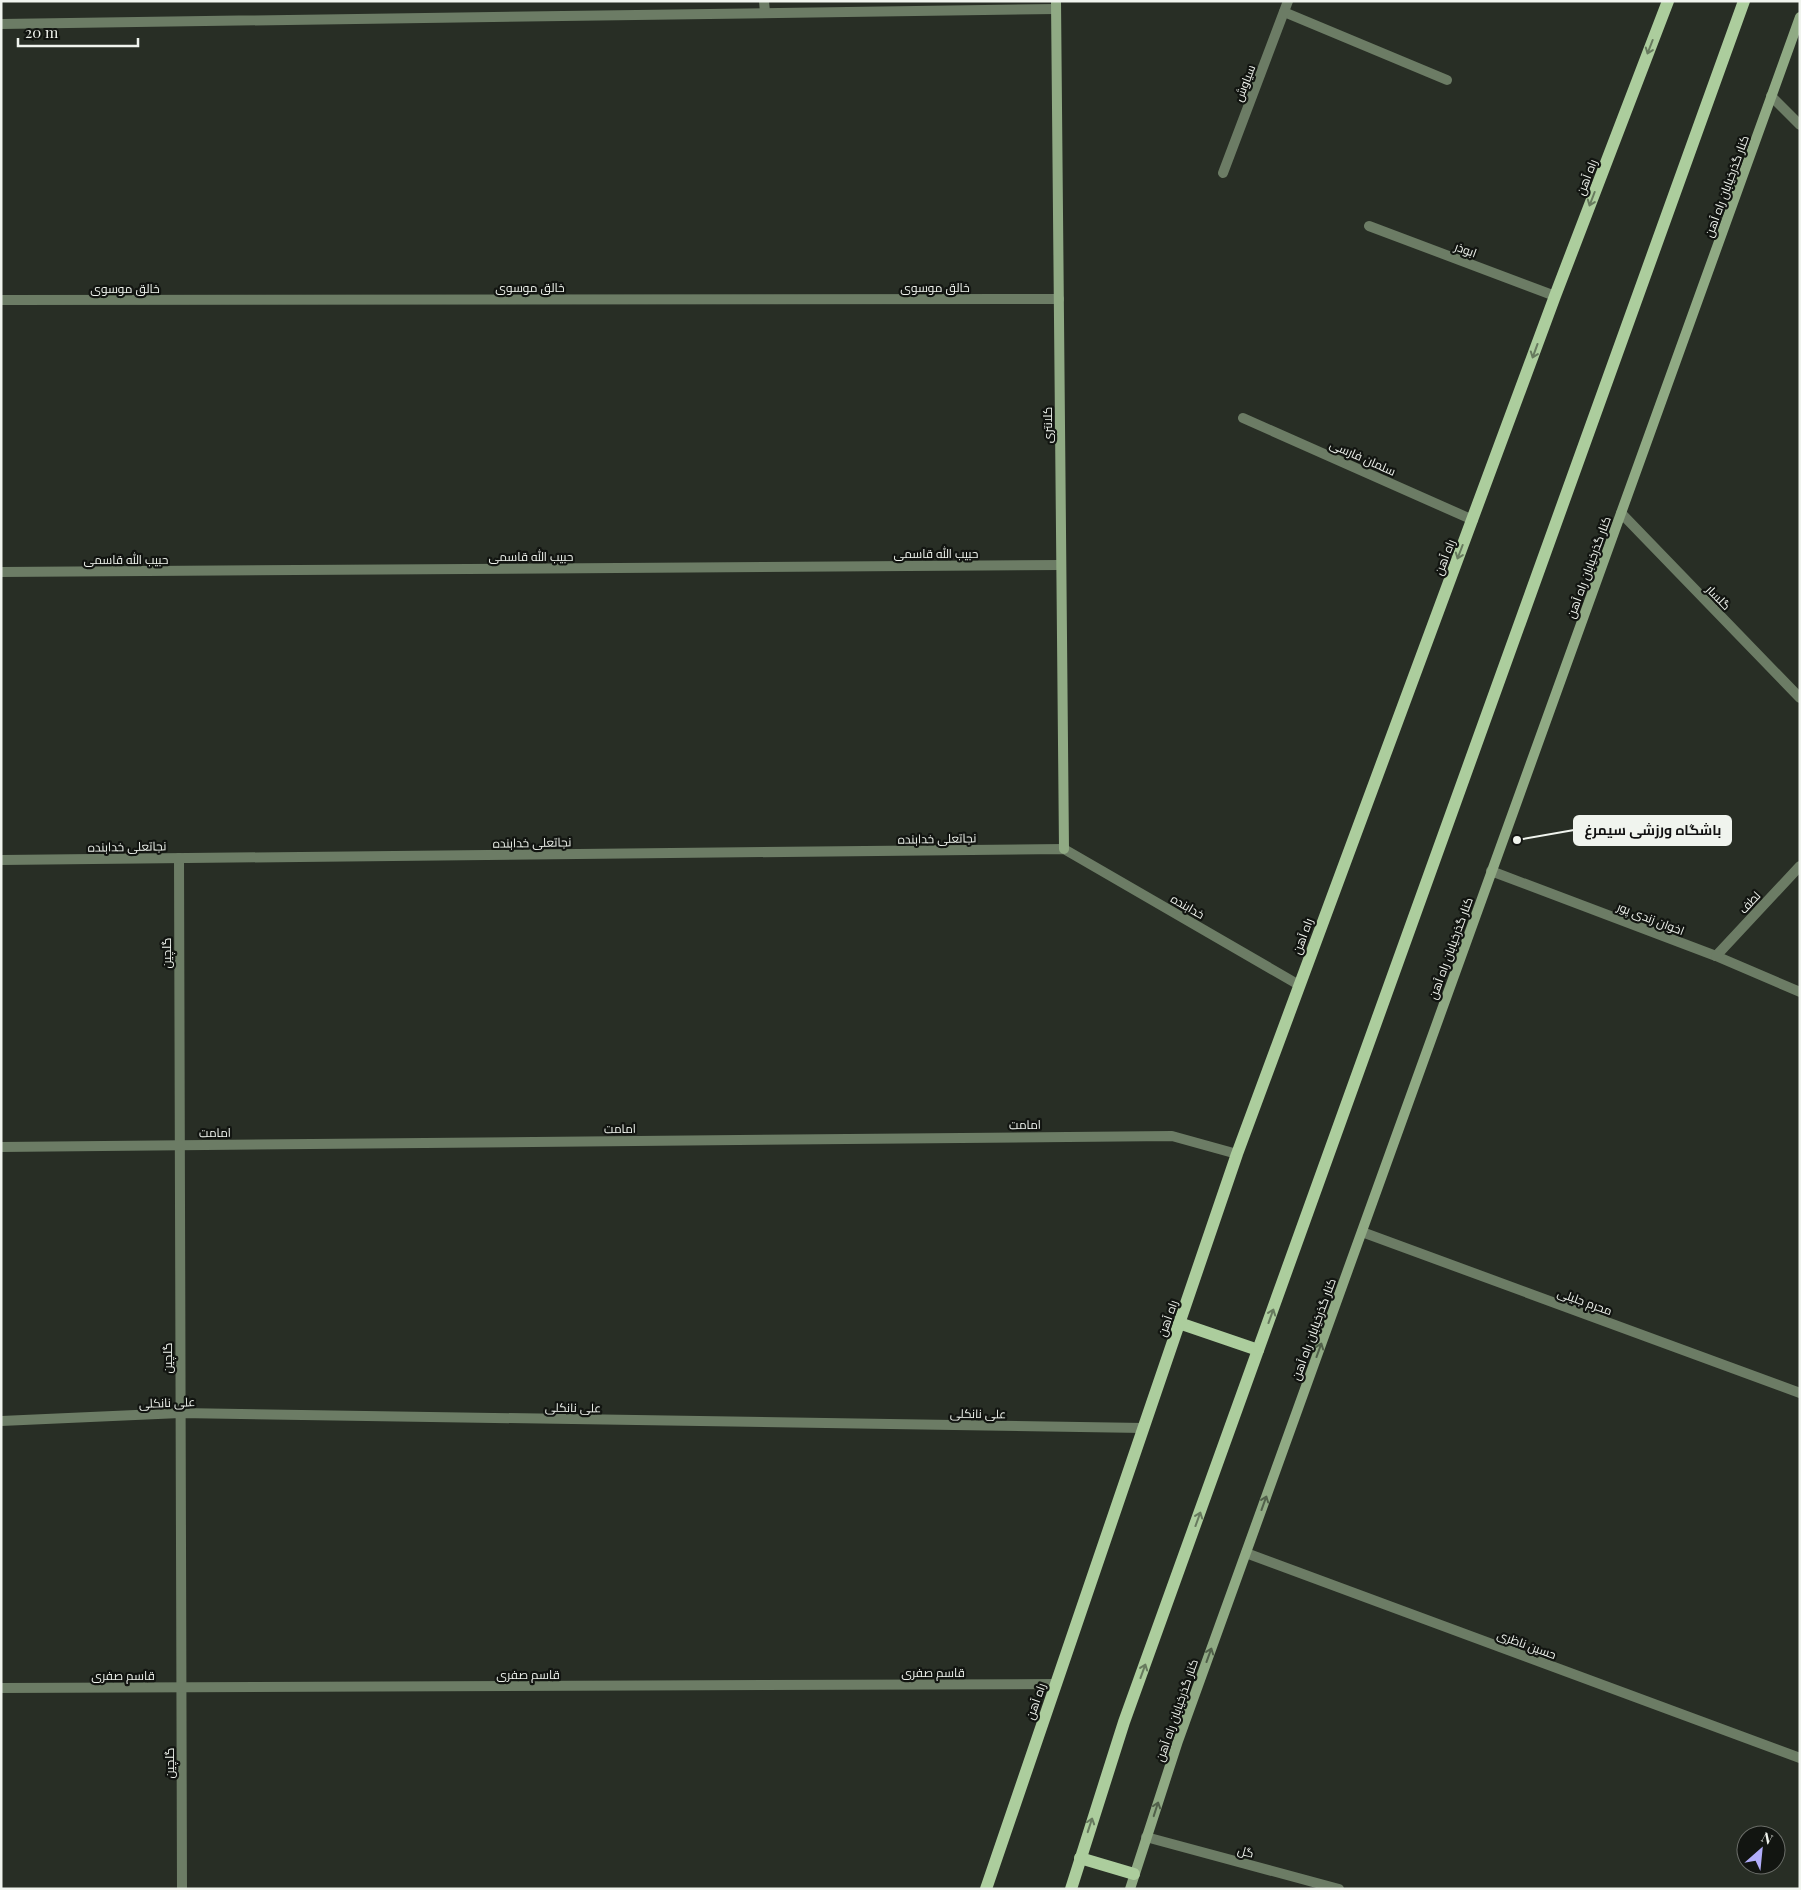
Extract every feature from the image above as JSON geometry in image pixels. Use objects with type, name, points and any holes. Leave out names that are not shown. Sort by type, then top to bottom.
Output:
[{"type":"main road","name":"راه آهن","points":[[986,1889],[1237,1154],[1555,296],[1668,1]]},
{"type":"main road","points":[[1071,1889],[1124,1722],[1744,1]]},
{"type":"main road","name":"کلانتری","points":[[1056,5],[1064,849]]},
{"type":"main road","name":"کنار گذرخیابان راه آهن","points":[[1130,1889],[1178,1740],[1800,17]]},
{"type":"main road","points":[[1179,1323],[1258,1350]]},
{"type":"main road","points":[[1080,1858],[1134,1874]]},
{"type":"street","points":[[764,1],[765,13]]},
{"type":"street","name":"سیاوش","points":[[1222,173],[1288,1]]},
{"type":"street","points":[[1,24],[765,13],[1056,5]]},
{"type":"street","points":[[1284,12],[1446,80]]},
{"type":"street","points":[[1771,96],[1800,125]]},
{"type":"street","name":"ابوذر","points":[[1369,226],[1555,296]]},
{"type":"street","name":"خالق موسوی","points":[[1,300],[1059,299]]},
{"type":"street","name":"سلمان فارسی","points":[[1243,418],[1473,520]]},
{"type":"street","name":"گلسار","points":[[1621,513],[1800,698]]},
{"type":"street","name":"حبیب الله قاسمی","points":[[1,572],[1061,565]]},
{"type":"street","name":"خدابنده","points":[[1064,849],[1299,985]]},
{"type":"street","name":"نجاتعلی خدابنده","points":[[1,860],[1064,849]]},
{"type":"street","name":"گلچین","points":[[178,858],[182,1889]]},
{"type":"street","name":"لطف","points":[[1716,956],[1800,866]]},
{"type":"street","name":"اخوان زندی پور","points":[[1492,871],[1716,956],[1800,992]]},
{"type":"street","name":"امامت","points":[[1,1147],[1172,1136],[1237,1154]]},
{"type":"street","name":"محرم جلیلی","points":[[1362,1232],[1800,1394]]},
{"type":"street","name":"علی نانکلی","points":[[1,1421],[180,1413],[1144,1428]]},
{"type":"street","name":"حسین ناظری","points":[[1246,1553],[1800,1758]]},
{"type":"street","name":"قاسم صفری","points":[[1,1688],[1056,1684]]},
{"type":"street","name":"گل","points":[[1146,1838],[1339,1889]]},
{"type":"place","name":"باشگاه ورزشی سیمرغ","points":[[1517,840]]}]
